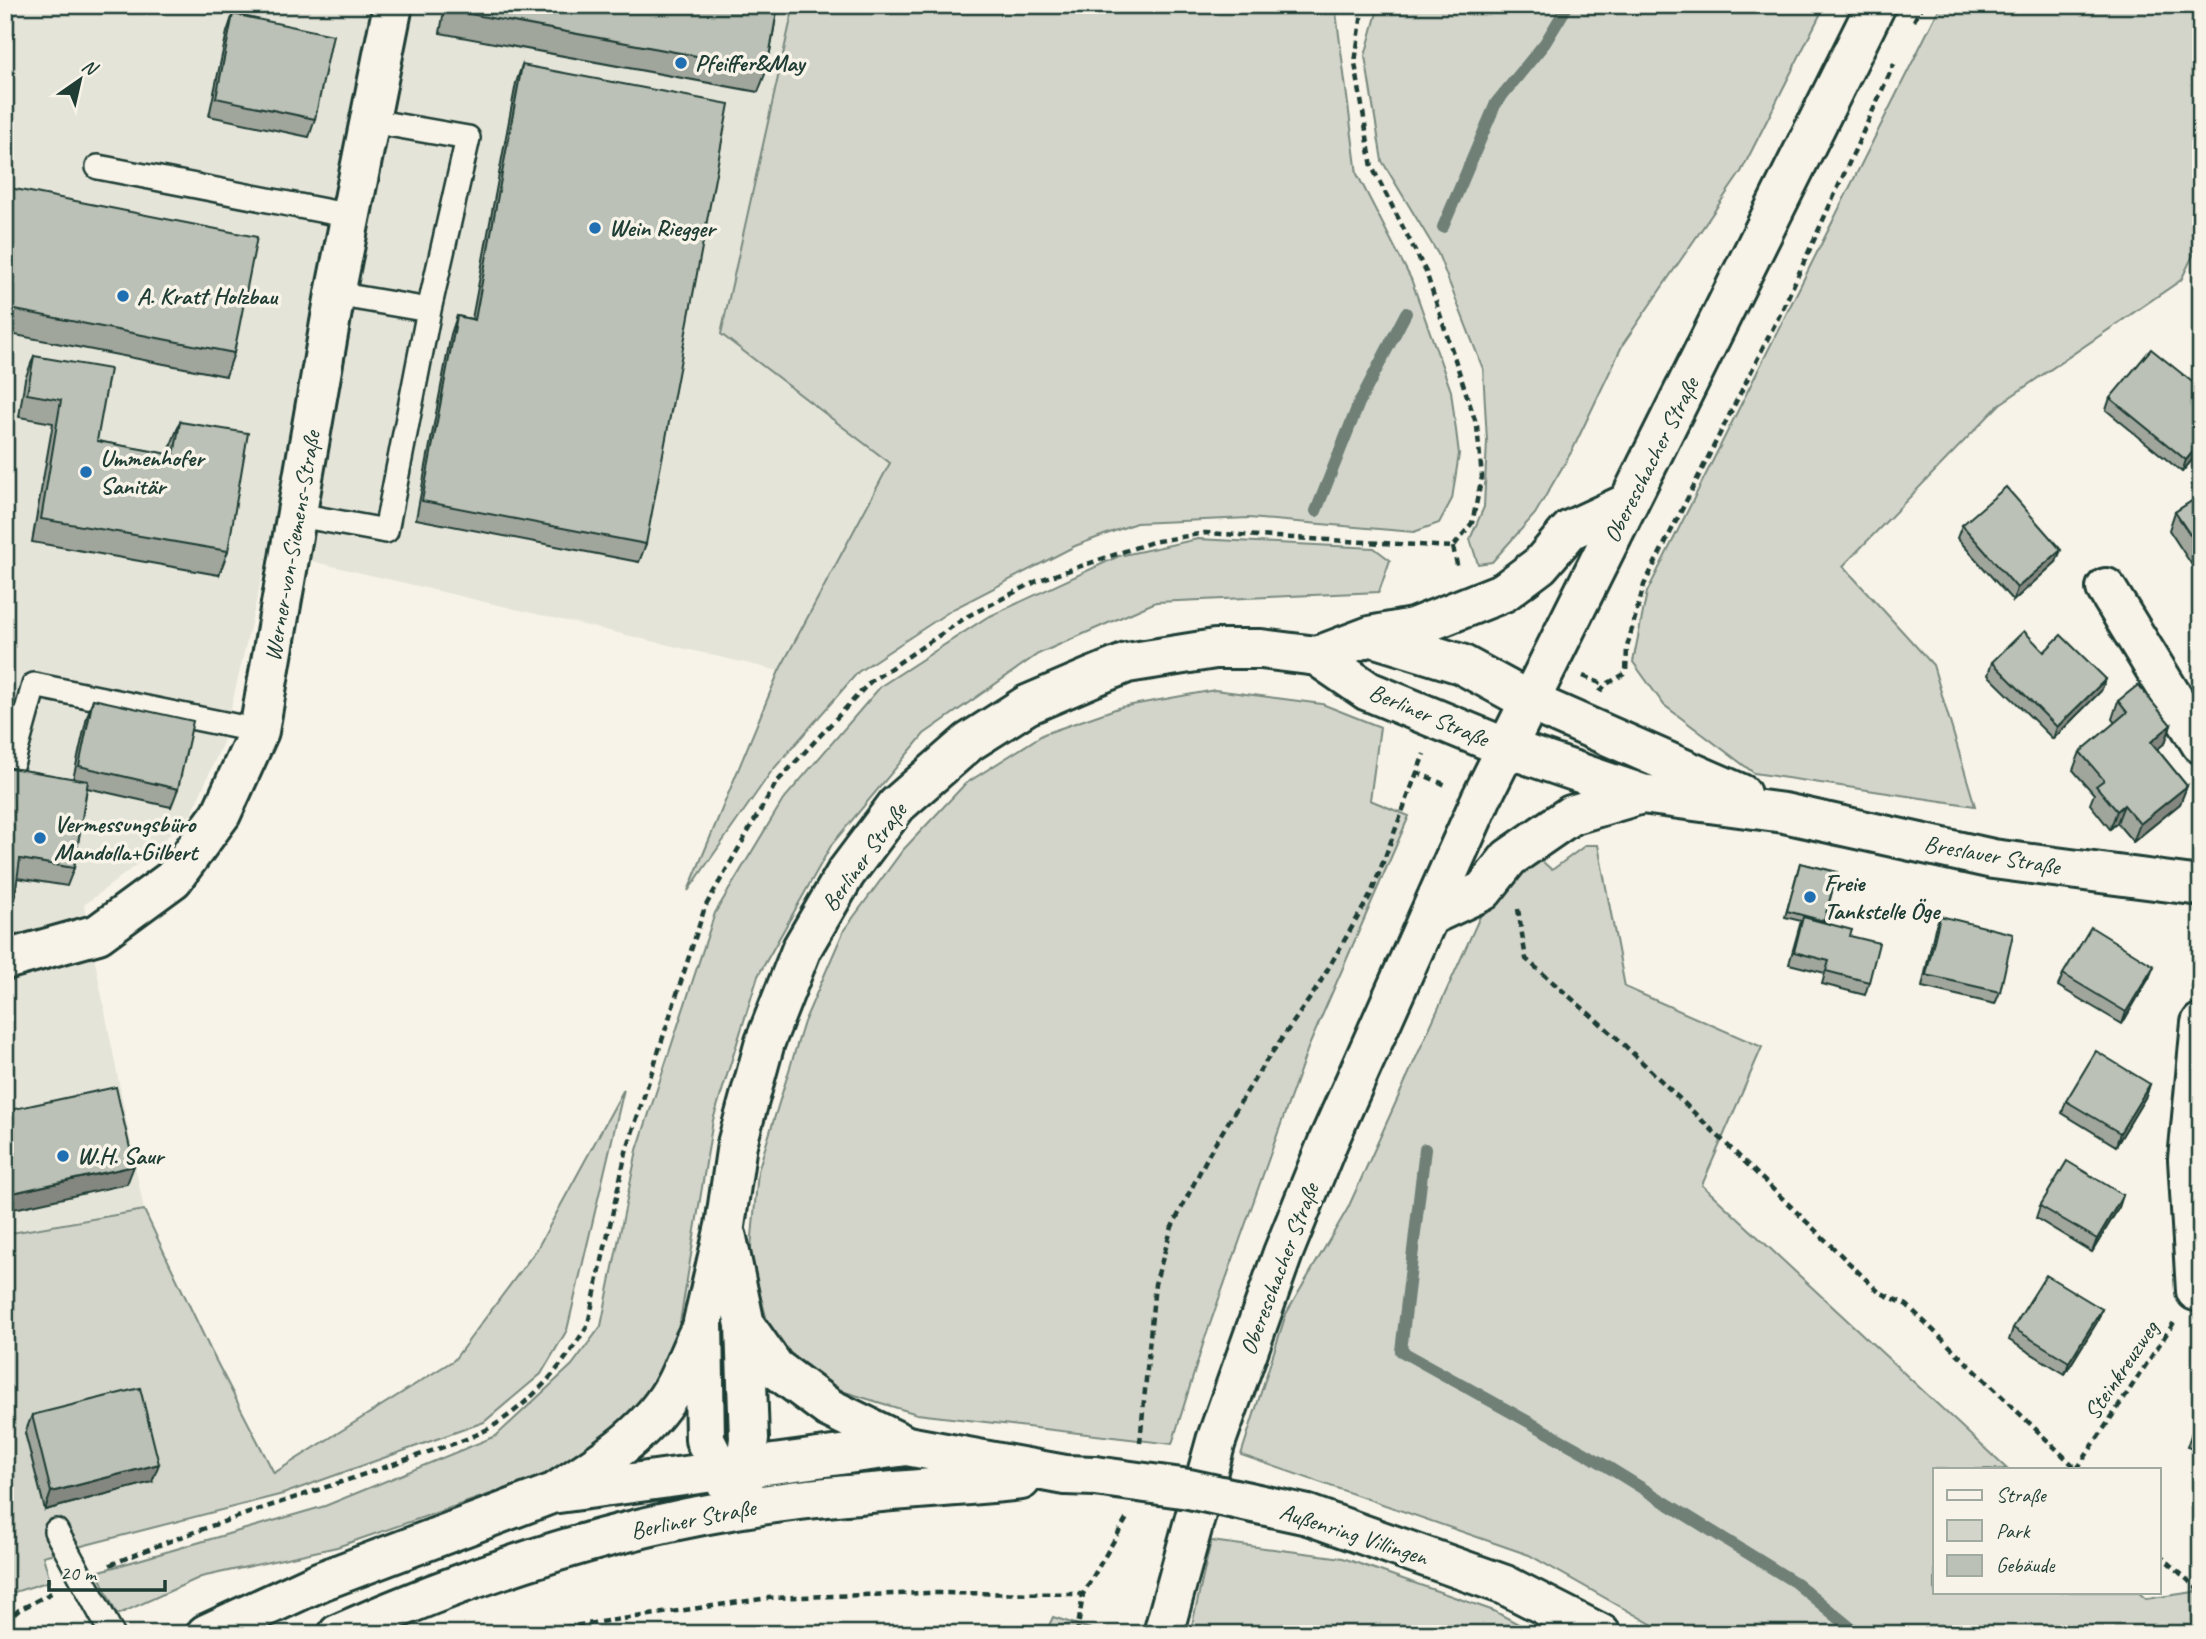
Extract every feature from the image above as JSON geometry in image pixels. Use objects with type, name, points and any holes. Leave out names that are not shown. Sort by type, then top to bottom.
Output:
[{"type":"street","name":"Werner-von-Siemens-Straße","points":[[5,960],[98,934],[173,879],[221,814],[259,732],[335,295],[393,5]]},
{"type":"street","name":"Obereschacher Straße","points":[[1163,1634],[1216,1441],[1283,1253],[1328,1142],[1507,748],[1876,5]]},
{"type":"street","name":"Berliner Straße","points":[[1317,656],[1370,636],[1413,628],[1504,592],[1540,565],[1570,530],[1628,503]]},
{"type":"street","points":[[2106,588],[2201,744]]},
{"type":"street","points":[[1370,636],[1461,664],[1531,702]]},
{"type":"street","name":"Berliner Straße","points":[[732,1469],[705,1440],[703,1322],[724,1226],[737,1144],[765,1042],[802,948],[846,873],[897,805],[969,742],[1027,705],[1127,663],[1215,649],[1261,649],[1317,656],[1368,691],[1507,748]]},
{"type":"street","name":"Breslauer Straße","points":[[1531,702],[1784,813]]},
{"type":"street","name":"Breslauer Straße","points":[[1507,748],[1642,794],[1784,813],[1993,859],[2201,886]]},
{"type":"street","points":[[1429,916],[1483,891],[1509,858],[1571,815],[1642,794]]},
{"type":"street","points":[[2199,1292],[2188,1159],[2201,1023]]},
{"type":"street","name":"Berliner Straße","points":[[724,1226],[745,1325],[749,1439],[732,1469]]},
{"type":"street","points":[[551,1494],[608,1458],[645,1425],[675,1386],[703,1322]]},
{"type":"street","points":[[745,1325],[775,1368],[829,1408],[907,1446]]},
{"type":"street","name":"Berliner Straße","points":[[206,1634],[321,1581],[551,1494],[907,1446],[1080,1476]]},
{"type":"street","points":[[732,1469],[739,1508]]},
{"type":"street","name":"Berliner Straße","points":[[338,1634],[491,1572],[615,1534],[739,1508],[1080,1476]]},
{"type":"street","name":"Außenring Villingen","points":[[1080,1476],[1189,1489],[1308,1515],[1505,1585],[1601,1634]]},
{"type":"lane","points":[[298,515],[386,531],[429,310],[468,138],[371,121]]},
{"type":"lane","points":[[98,167],[351,216]]},
{"type":"lane","points":[[335,295],[429,310]]},
{"type":"lane","points":[[5,760],[13,761],[34,685],[259,732]]},
{"type":"lane","points":[[56,1531],[112,1634]]},
{"type":"path","points":[[5,1622],[19,1610],[80,1578],[185,1533],[319,1490],[485,1430],[527,1400],[551,1377],[575,1347],[588,1324],[626,1152],[705,907],[776,783],[870,682],[968,616],[1037,581],[1152,542],[1205,533],[1453,547],[1472,523],[1482,477],[1477,426],[1426,272],[1373,167],[1355,63],[1363,5]]},
{"type":"path","points":[[1910,30],[1922,5]]},
{"type":"path","points":[[1605,685],[1626,673],[1627,648],[1644,585],[1784,306],[1898,55]]},
{"type":"path","points":[[1139,1447],[1155,1284],[1172,1227],[1210,1152],[1262,1067],[1317,988],[1371,894],[1416,772]]},
{"type":"path","points":[[1517,904],[1526,959],[1616,1037],[1879,1292],[1907,1305],[2076,1468]]},
{"type":"path","name":"Steinkreuzweg","points":[[2078,1468],[2199,1292]]},
{"type":"path","points":[[1077,1634],[1083,1594],[1127,1521],[1129,1508]]},
{"type":"path","points":[[2160,1555],[2201,1592]]},
{"type":"path","points":[[517,1634],[768,1598],[927,1593],[1083,1594]]},
{"type":"shaded area","points":[[5,5],[794,5],[721,334],[890,462],[779,671],[268,551],[223,742],[192,813],[144,859],[84,905],[144,1210],[5,1234]]},
{"type":"green space","points":[[794,5],[1321,5],[1336,12],[1357,174],[1411,279],[1451,391],[1459,454],[1452,499],[1439,523],[1414,532],[1249,518],[1136,523],[1075,546],[953,609],[858,672],[771,772],[688,891],[779,671],[890,463],[721,334]]},
{"type":"green space","points":[[1379,5],[1825,5],[1741,172],[1623,344],[1573,449],[1535,514],[1492,562],[1478,564],[1470,539],[1484,507],[1487,441],[1483,369],[1438,254],[1382,161],[1365,56]]},
{"type":"green space","points":[[1941,5],[2201,5],[2201,239],[2181,280],[2000,404],[1843,566],[1933,665],[1975,806],[1754,773],[1664,705],[1633,662],[1647,592]]},
{"type":"green space","points":[[1198,539],[1374,548],[1390,560],[1379,592],[1156,602],[1038,654],[924,734],[832,844],[758,976],[713,1120],[675,1353],[640,1411],[585,1461],[337,1547],[201,1577],[117,1615],[97,1572],[325,1506],[496,1436],[572,1365],[601,1326],[637,1150],[715,913],[783,800],[881,686],[986,618],[1119,556]]},
{"type":"green space","points":[[1215,690],[1322,704],[1380,727],[1370,800],[1409,816],[1308,1048],[1204,1341],[1172,1444],[917,1414],[845,1392],[800,1365],[769,1327],[750,1259],[758,1171],[804,1022],[844,930],[903,850],[965,784],[1044,734],[1121,707]]},
{"type":"green space","points":[[1586,845],[1598,845],[1625,987],[1762,1047],[1702,1185],[2006,1468],[1933,1468],[1933,1594],[2140,1594],[2146,1599],[2201,1591],[2201,1634],[1669,1634],[1529,1555],[1241,1455],[1286,1314],[1348,1208],[1482,912],[1535,855],[1552,870]]},
{"type":"green space","points":[[624,1089],[567,1330],[541,1374],[484,1422],[283,1494],[43,1556],[50,1581],[5,1595],[5,1234],[144,1210],[210,1349],[274,1473],[454,1360],[537,1249]]},
{"type":"green space","points":[[1211,1541],[1343,1558],[1494,1611],[1537,1634],[1190,1634]]},
{"type":"green space","points":[[1053,1617],[1106,1634],[1045,1634]]},
{"type":"building","points":[[449,5],[778,5],[767,69],[448,10]]},
{"type":"building","points":[[233,14],[333,35],[315,119],[216,98]]},
{"type":"building","name":"Wein Riegger","points":[[522,65],[729,104],[646,544],[422,501],[457,316],[475,320]]},
{"type":"building","name":"A. Kratt Holzbau","points":[[5,187],[257,237],[234,353],[5,308]]},
{"type":"building","points":[[2151,349],[2201,389],[2201,442],[2186,460],[2110,398]]},
{"type":"building","name":"Ummenhofer Sanitär","points":[[34,356],[110,369],[97,441],[174,455],[180,422],[248,433],[228,551],[41,519],[61,400],[27,394]]},
{"type":"building","points":[[2006,487],[2061,550],[2017,588],[1962,525]]},
{"type":"building","points":[[2201,495],[2201,551],[2175,512]]},
{"type":"building","points":[[2024,631],[2044,652],[2061,635],[2106,679],[2057,727],[1992,662]]},
{"type":"building","points":[[2138,685],[2171,725],[2151,742],[2187,786],[2140,824],[2124,805],[2117,811],[2096,786],[2104,780],[2080,752],[2127,712],[2118,701]]},
{"type":"building","points":[[93,699],[193,721],[178,789],[79,766]]},
{"type":"building","name":"Vermessungsbüro Mandolla+Gilbert","points":[[5,767],[88,781],[74,868],[20,859],[15,895],[5,894]]},
{"type":"building","points":[[1800,863],[1837,872],[1824,921],[1787,911]]},
{"type":"building","points":[[1940,916],[2013,934],[2000,992],[1926,975]]},
{"type":"building","points":[[1803,917],[1852,930],[1850,936],[1879,943],[1869,982],[1826,971],[1829,961],[1794,952]]},
{"type":"building","points":[[2091,927],[2154,966],[2126,1012],[2063,974]]},
{"type":"building","points":[[2096,1051],[2150,1084],[2120,1133],[2066,1101]]},
{"type":"building","name":"W.H. Saur","points":[[116,1087],[134,1166],[8,1194],[5,1183],[5,1111]]},
{"type":"building","points":[[2067,1161],[2123,1195],[2097,1239],[2040,1206]]},
{"type":"building","points":[[2046,1275],[2102,1309],[2069,1362],[2013,1328]]},
{"type":"building","points":[[140,1388],[159,1464],[51,1492],[32,1415]]},
{"type":"building","points":[[2201,1407],[2201,1438],[2191,1435]]},
{"type":"waterway","points":[[1443,227],[1496,103],[1545,43],[1568,5]]},
{"type":"waterway","points":[[1316,511],[1359,403],[1406,313]]},
{"type":"waterway","points":[[1425,1149],[1401,1351],[1590,1456],[1796,1583],[1858,1634]]},
{"type":"place","name":"Pfeiffer&May","points":[[681,63]]},
{"type":"place","name":"Wein Riegger","points":[[595,228]]},
{"type":"place","name":"A. Kratt Holzbau","points":[[123,296]]},
{"type":"place","name":"Ummenhofer Sanitär","points":[[86,472]]},
{"type":"place","name":"Vermessungsbüro Mandolla+Gilbert","points":[[40,838]]},
{"type":"place","name":"Freie Tankstelle Öge","points":[[1810,897]]},
{"type":"place","name":"W.H. Saur","points":[[63,1156]]}]
